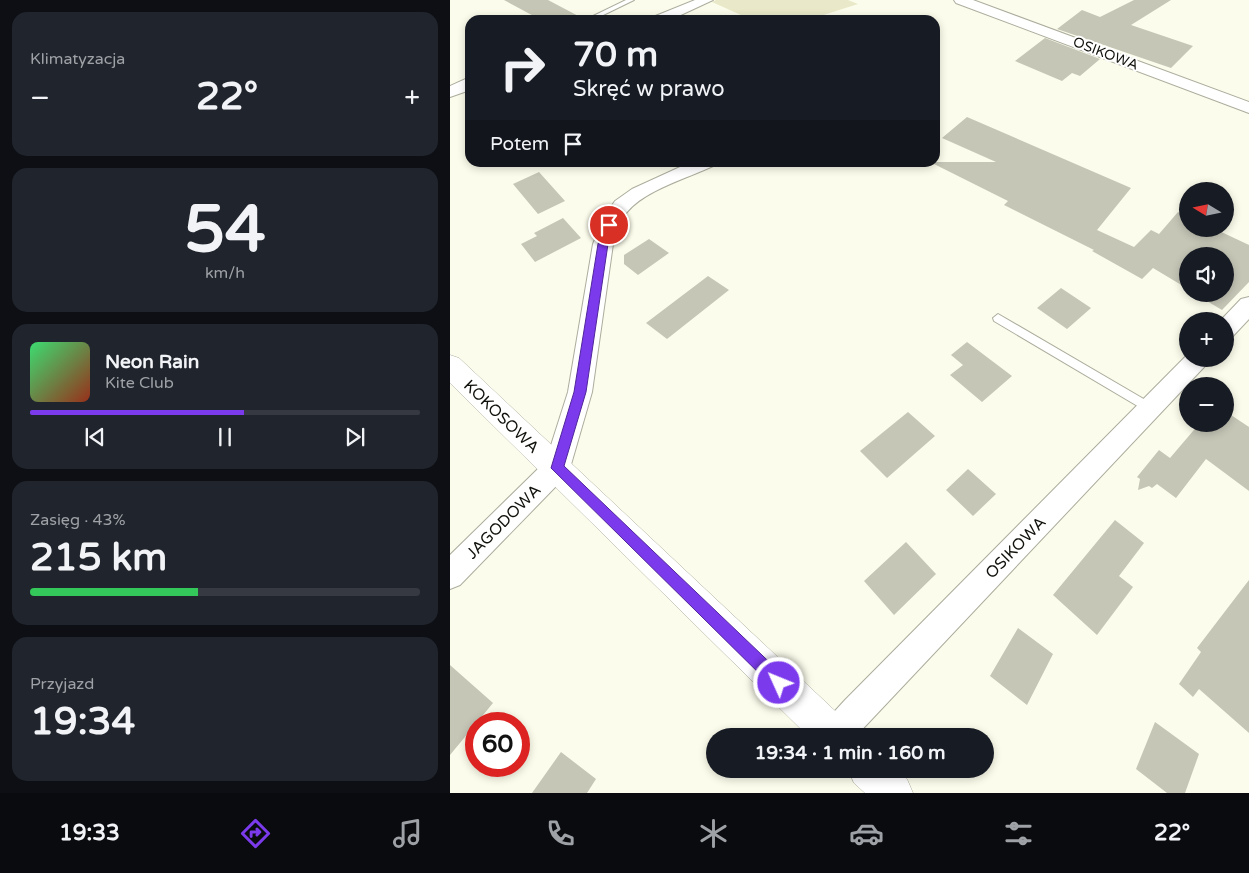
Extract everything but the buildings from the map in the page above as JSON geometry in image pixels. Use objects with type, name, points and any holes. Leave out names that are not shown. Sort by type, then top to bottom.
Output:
[{"type":"main road","name":"KOKOSOWA","points":[[450,366],[827,728]]},
{"type":"street","points":[[670,15],[706,0]]},
{"type":"street","name":"OSIKOWA","points":[[961,0],[1249,108]]},
{"type":"street","points":[[450,90],[465,86]]},
{"type":"street","points":[[557,468],[580,392],[603,244],[609,225],[623,205],[645,191],[696,167]]},
{"type":"street","points":[[1234,321],[1249,305]]},
{"type":"street","name":"OSIKOWA","points":[[842,728],[856,711],[1189,367]]},
{"type":"street","name":"JAGODOWA","points":[[450,575],[557,468]]},
{"type":"lane","points":[[598,15],[630,0]]},
{"type":"lane","points":[[450,90],[465,81]]},
{"type":"lane","points":[[998,318],[1150,408]]},
{"type":"green space","points":[[716,0],[848,0],[858,4],[824,15],[741,15],[712,2]]},
{"type":"route","points":[[609,225],[603,244],[580,392],[557,468],[779,683]]}]
